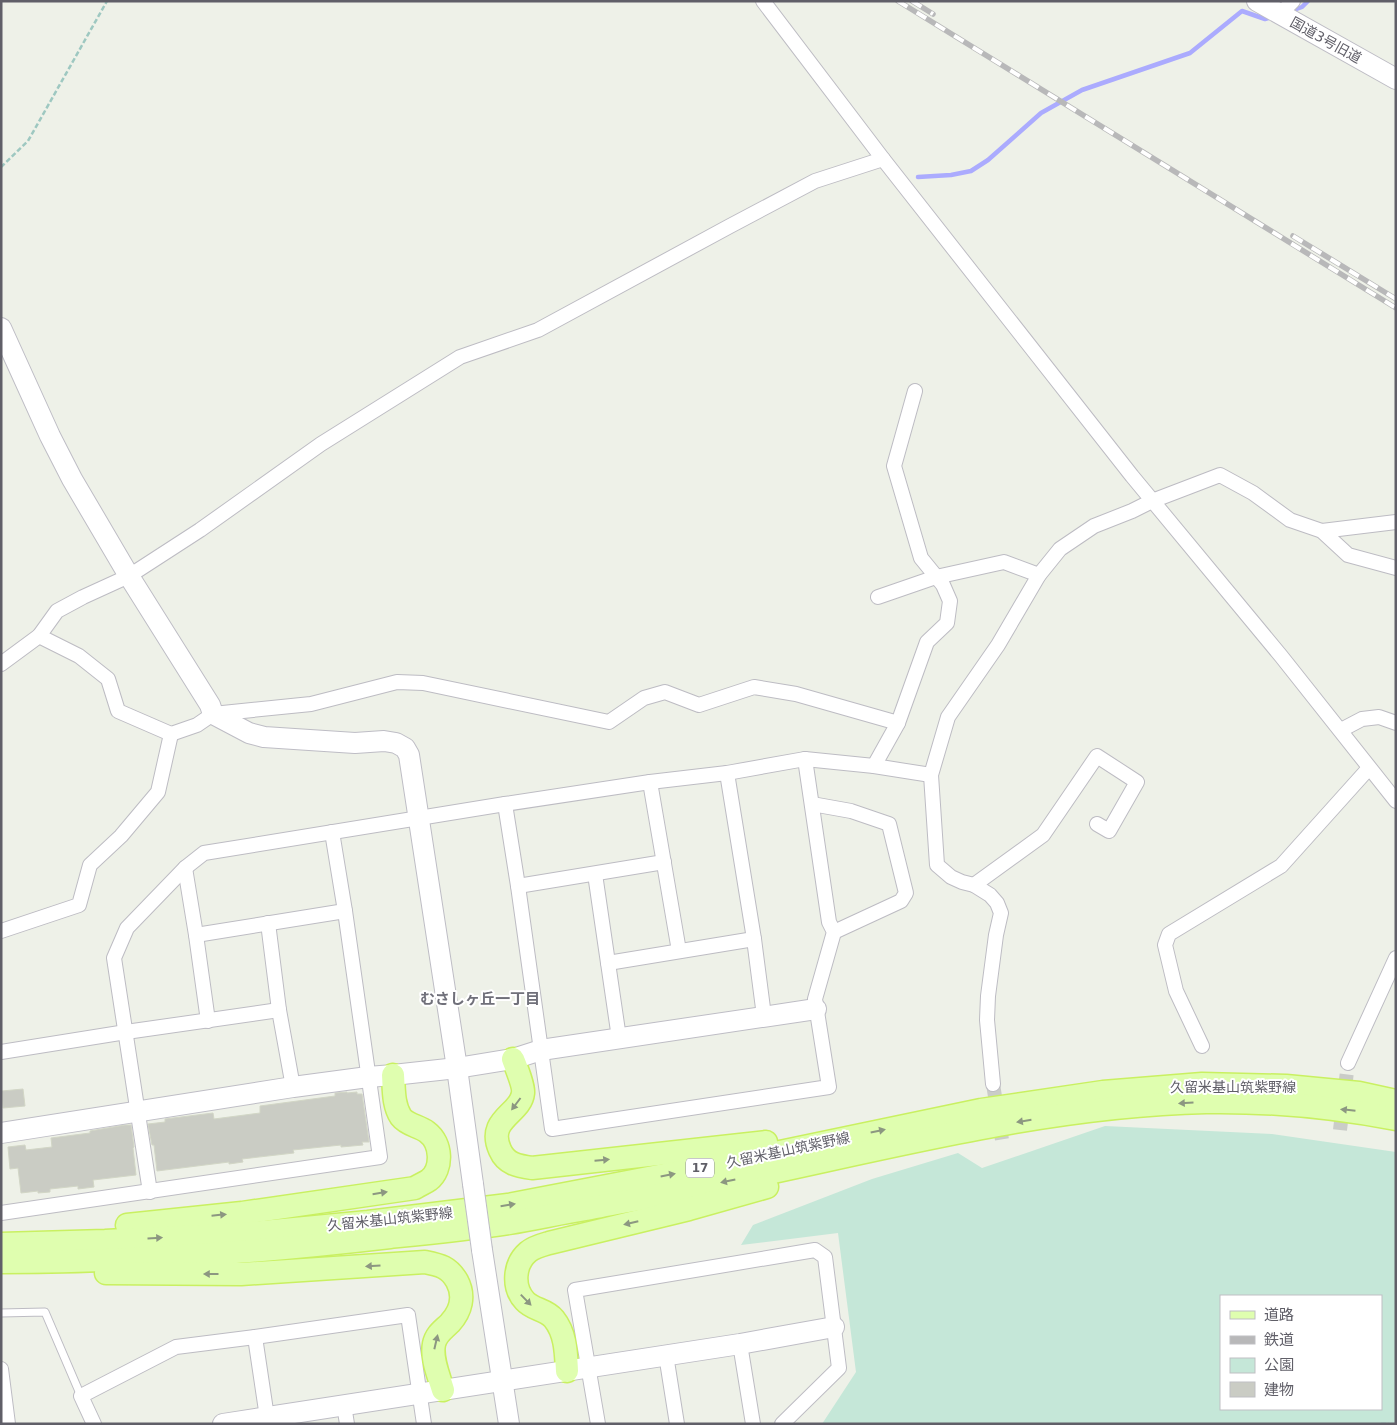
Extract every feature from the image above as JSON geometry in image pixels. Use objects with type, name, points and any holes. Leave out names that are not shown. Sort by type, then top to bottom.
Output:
[{"type":"main road","points":[[513,1059],[524,1092],[515,1108],[499,1125],[497,1143],[505,1158],[518,1166],[532,1168],[780,1140],[845,1148]]},
{"type":"main road","points":[[33,1243],[88,1229],[242,1213],[415,1188],[429,1180],[439,1164],[436,1143],[429,1133],[405,1122],[400,1116],[396,1107],[393,1075]]},
{"type":"main road","name":"久留米基山筑紫野線","points":[[9,1262],[106,1260],[258,1250],[332,1244],[512,1222],[678,1192],[981,1110],[1103,1092],[1202,1084],[1286,1086],[1359,1094],[1396,1101]]},
{"type":"main road","name":"久留米基山筑紫野線","points":[[1,1244],[240,1234],[368,1222],[499,1206],[714,1166],[1047,1117],[1155,1104],[1216,1102],[1292,1105],[1357,1111],[1396,1119]]},
{"type":"main road","points":[[578,1369],[565,1344],[562,1332],[554,1319],[544,1311],[534,1308],[525,1302],[516,1283],[519,1264],[533,1248],[689,1210],[801,1177],[845,1148]]},
{"type":"main road","points":[[9,1262],[59,1272],[150,1274],[241,1274],[425,1262],[441,1265],[450,1271],[456,1279],[462,1298],[456,1315],[438,1334],[434,1345],[434,1358],[443,1390]]},
{"type":"street","points":[[763,1],[883,159],[1152,501],[1396,801]]},
{"type":"street","name":"国道3号旧道","points":[[1257,1],[1287,8],[1396,79]]},
{"type":"street","points":[[1,664],[39,636],[57,611],[130,576],[200,530],[321,444],[460,357],[538,330],[815,181],[883,159]]},
{"type":"street","points":[[1,328],[50,436],[72,479],[210,705],[212,714]]},
{"type":"street","points":[[874,766],[898,723],[927,642],[947,623],[950,602],[943,585],[921,558],[894,466],[916,391]]},
{"type":"street","points":[[993,1084],[987,1020],[988,996],[1001,913],[990,895],[974,885],[951,877],[937,865],[931,775],[948,717],[998,645],[1040,575],[1060,549],[1094,526],[1220,475],[1253,493],[1290,520],[1322,531],[1348,555],[1396,568]]},
{"type":"street","points":[[1322,531],[1396,522]]},
{"type":"street","points":[[878,597],[936,577],[1004,562],[1040,575]]},
{"type":"street","points":[[39,636],[79,656],[108,679],[118,711],[171,734],[197,725],[212,714],[311,704],[397,682],[423,683],[609,722],[644,698],[665,692],[699,705],[754,687],[796,694],[898,723]]},
{"type":"street","points":[[212,714],[249,733],[264,737],[355,743],[396,743],[405,748],[409,755],[509,1424]]},
{"type":"street","points":[[1340,730],[1362,719],[1380,717],[1396,723]]},
{"type":"street","points":[[1,931],[80,905],[90,865],[121,836],[158,792],[171,734]]},
{"type":"street","points":[[974,885],[1043,835],[1097,756],[1137,782],[1110,831],[1097,824]]},
{"type":"street","points":[[150,1192],[114,958],[127,928],[185,868],[204,853],[505,804],[650,782],[727,773],[805,759],[874,766],[931,775]]},
{"type":"street","points":[[505,804],[552,1129],[580,1125],[829,1087],[814,999],[834,932],[829,922],[805,759]]},
{"type":"street","points":[[1202,1046],[1176,991],[1165,945],[1169,934],[1281,866],[1369,768]]},
{"type":"street","points":[[727,773],[754,939],[764,1016]]},
{"type":"street","points":[[650,782],[679,951]]},
{"type":"street","points":[[812,804],[851,811],[889,824],[906,893],[901,901],[834,932]]},
{"type":"street","points":[[1,1213],[380,1157],[332,832]]},
{"type":"street","points":[[518,886],[664,862]]},
{"type":"street","points":[[185,868],[208,1021]]},
{"type":"street","points":[[595,874],[619,1038]]},
{"type":"street","points":[[196,935],[345,911]]},
{"type":"street","points":[[268,923],[279,1010],[293,1087]]},
{"type":"street","points":[[608,963],[754,939]]},
{"type":"street","points":[[1348,1063],[1396,958]]},
{"type":"street","points":[[1,1134],[293,1087],[457,1068],[513,1059],[541,1050],[816,1009]]},
{"type":"street","points":[[1,1052],[279,1010]]},
{"type":"street","points":[[598,1424],[578,1369],[575,1290],[815,1250],[825,1257],[839,1368],[782,1424]]},
{"type":"street","points":[[94,1424],[81,1396],[176,1347],[255,1338],[408,1315],[424,1424]]},
{"type":"street","points":[[222,1424],[345,1415],[419,1394],[740,1344],[834,1327]]},
{"type":"street","points":[[255,1338],[268,1420]]},
{"type":"street","points":[[740,1344],[753,1424]]},
{"type":"street","points":[[666,1355],[676,1424]]},
{"type":"street","points":[[1,1369],[8,1424]]},
{"type":"lane","points":[[1,1313],[45,1312],[81,1396]]},
{"type":"path","points":[[1,167],[28,141],[107,1]]},
{"type":"path","points":[[1381,1424],[1390,1424]]},
{"type":"green space","points":[[1105,1126],[1272,1134],[1396,1152],[1396,1424],[822,1424],[856,1372],[838,1233],[741,1245],[753,1225],[872,1179],[958,1153],[982,1168]]},
{"type":"building","points":[[23,1089],[25,1106],[3,1108],[2,1091]]},
{"type":"building","points":[[335,1093],[362,1094],[369,1142],[362,1142],[363,1145],[341,1147],[341,1145],[293,1150],[294,1153],[242,1159],[243,1162],[157,1171],[154,1145],[152,1145],[148,1124],[165,1122],[165,1119],[213,1113],[214,1119],[260,1113],[260,1106],[335,1096]]},
{"type":"building","points":[[131,1125],[136,1175],[93,1180],[94,1187],[78,1189],[78,1186],[50,1189],[50,1192],[21,1193],[18,1168],[10,1169],[8,1147],[25,1145],[26,1150],[52,1147],[51,1138],[90,1133],[90,1131]]},
{"type":"waterway","points":[[1288,12],[1302,7],[1308,1]]},
{"type":"waterway","points":[[918,177],[951,175],[971,171],[988,160],[1041,113],[1082,90],[1190,53],[1242,11],[1265,19],[1271,17]]},
{"type":"tunnel","points":[[1340,1130],[1348,1063]]},
{"type":"tunnel","points":[[993,1084],[1003,1146]]},
{"type":"railway","points":[[898,1],[1396,308]]},
{"type":"railway","points":[[912,1],[933,14]]},
{"type":"railway","points":[[1293,236],[1396,299]]},
{"type":"district","name":"むさしヶ丘一丁目","points":[[480,999]]}]
